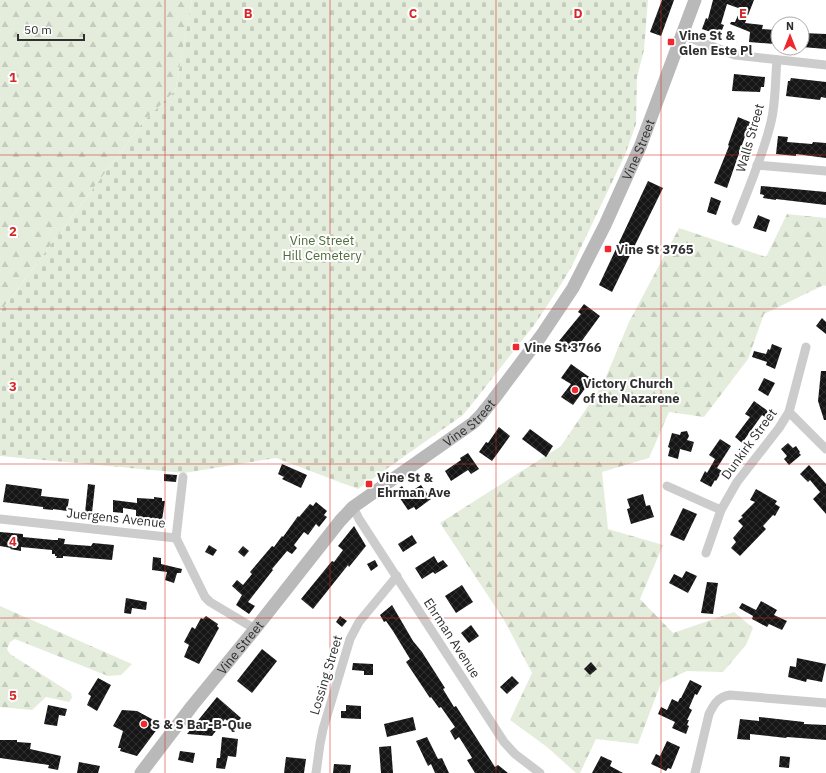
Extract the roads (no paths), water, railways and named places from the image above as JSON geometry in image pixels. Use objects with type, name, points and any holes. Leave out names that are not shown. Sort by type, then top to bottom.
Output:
[{"type":"main road","name":"Vine Street","points":[[141,773],[192,706],[340,521],[353,507],[473,422],[493,400],[540,336],[573,288],[605,225],[640,147],[695,0]]},
{"type":"street","points":[[682,35],[735,55],[826,64]]},
{"type":"street","name":"Walls Street","points":[[736,221],[771,122],[777,60]]},
{"type":"street","points":[[757,165],[826,172]]},
{"type":"street","name":"Dunkirk Street","points":[[706,553],[720,510],[737,482],[789,412],[806,347]]},
{"type":"street","points":[[789,412],[826,449]]},
{"type":"street","points":[[176,538],[183,477]]},
{"type":"street","points":[[667,486],[720,510]]},
{"type":"street","name":"Ehrman Avenue","points":[[353,507],[359,519],[504,742],[515,754],[540,773]]},
{"type":"street","name":"Juergens Avenue","points":[[0,519],[176,538],[205,596],[210,602],[255,629]]},
{"type":"street","name":"Lossing Street","points":[[316,773],[323,729],[350,639],[360,622],[397,576]]},
{"type":"street","points":[[695,773],[708,714],[719,699],[724,696],[730,695],[826,703]]},
{"type":"place","name":"Vine St & Glen Este Pl","points":[[671,42]]},
{"type":"place","name":"Vine St 3765","points":[[608,249]]},
{"type":"place","name":"Vine St 3766","points":[[516,347]]},
{"type":"place","name":"Victory Church of the Nazarene","points":[[575,390]]},
{"type":"place","name":"Vine St & Ehrman Ave","points":[[369,484]]},
{"type":"place","name":"S & S Bar-B-Que","points":[[144,724]]},
{"type":"park label","name":"Vine Street Hill Cemetery","points":[[322,248]]}]
